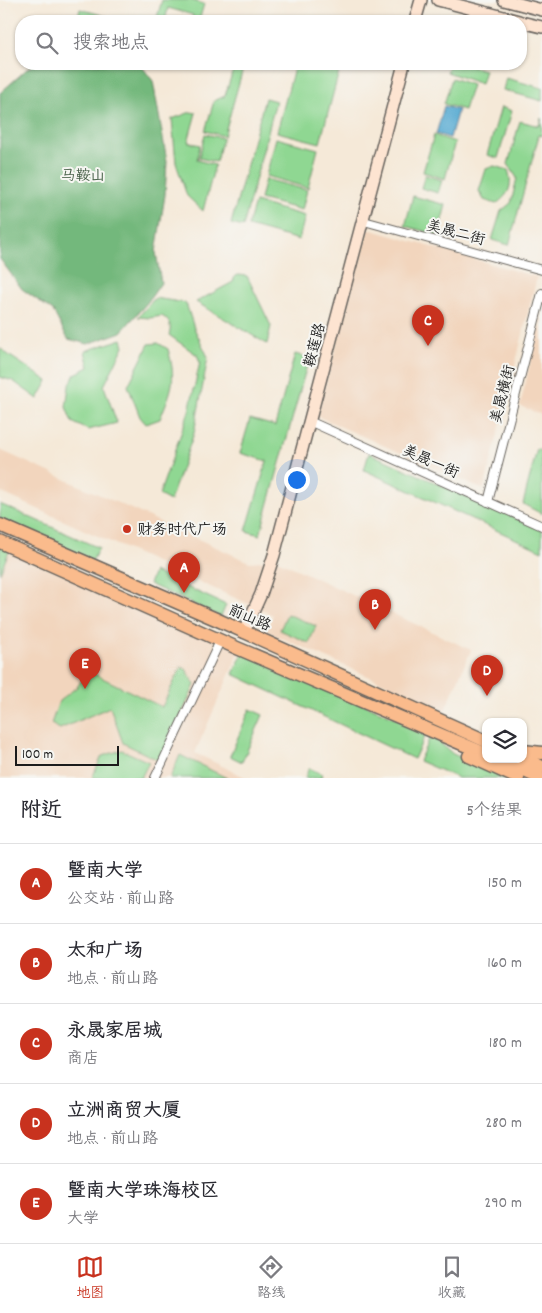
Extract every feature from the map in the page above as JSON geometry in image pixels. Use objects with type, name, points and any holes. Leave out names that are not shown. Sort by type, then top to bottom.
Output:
[{"type":"main road","name":"前山路","points":[[0,525],[482,739]]},
{"type":"main road","points":[[0,542],[220,640],[482,752]]},
{"type":"main road","points":[[430,730],[458,751],[518,778]]},
{"type":"main road","points":[[527,751],[542,753]]},
{"type":"main road","points":[[527,760],[542,767]]},
{"type":"main road","points":[[506,763],[540,778]]},
{"type":"street","points":[[416,15],[420,0]]},
{"type":"street","points":[[438,0],[494,15]]},
{"type":"street","points":[[504,0],[542,10]]},
{"type":"street","points":[[527,24],[542,27]]},
{"type":"street","name":"鞍莲路","points":[[244,632],[261,594],[274,555],[402,70]]},
{"type":"street","name":"美晟二街","points":[[364,221],[542,270]]},
{"type":"street","name":"美晟橫街","points":[[488,502],[542,293]]},
{"type":"street","name":"美晟一街","points":[[309,421],[542,526]]},
{"type":"street","points":[[155,778],[220,640]]},
{"type":"shaded area","points":[[368,229],[537,277],[484,490],[317,416]]},
{"type":"shaded area","points":[[542,314],[542,415],[520,406]]},
{"type":"shaded area","points":[[0,450],[249,562],[277,560],[471,650],[445,710],[266,631],[273,615],[0,492]]},
{"type":"shaded area","points":[[0,542],[240,650],[195,753],[247,778],[0,778]]},
{"type":"green space","points":[[162,0],[190,0],[204,4],[201,15],[193,15],[168,8],[166,15],[158,15]]},
{"type":"green space","points":[[80,9],[102,15],[78,15]]},
{"type":"green space","name":"马鞍山","points":[[26,70],[145,70],[153,81],[167,161],[165,195],[156,252],[161,283],[147,303],[121,332],[88,344],[68,339],[53,311],[22,289],[0,259],[0,93]]},
{"type":"green space","points":[[233,70],[241,70],[224,136],[205,131],[214,101],[225,96]]},
{"type":"green space","points":[[293,70],[339,70],[320,143],[277,132]]},
{"type":"green space","points":[[448,70],[485,70],[481,84],[447,72]]},
{"type":"green space","points":[[452,78],[472,85],[464,110],[444,104]]},
{"type":"green space","points":[[506,78],[542,88],[542,101],[503,90]]},
{"type":"green space","points":[[265,98],[276,101],[243,227],[231,224]]},
{"type":"green space","points":[[501,107],[512,111],[498,158],[487,155]]},
{"type":"green space","points":[[191,112],[196,113],[188,142],[200,145],[197,160],[215,165],[203,211],[187,196],[176,163],[172,119]]},
{"type":"green space","points":[[541,118],[542,136],[539,135],[509,245],[492,240],[501,211],[511,203],[517,178],[508,164],[520,121],[539,126]]},
{"type":"green space","points":[[205,134],[223,138],[216,162],[199,158]]},
{"type":"green space","points":[[434,135],[455,142],[445,179],[423,172]]},
{"type":"green space","points":[[276,138],[318,149],[308,188],[266,176]]},
{"type":"green space","points":[[494,166],[508,170],[510,180],[507,193],[496,204],[484,200],[479,191],[486,169]]},
{"type":"green space","points":[[425,175],[442,180],[438,193],[421,188]]},
{"type":"green space","points":[[265,179],[307,190],[302,210],[260,199]]},
{"type":"green space","points":[[413,196],[446,205],[438,235],[405,226]]},
{"type":"green space","points":[[255,202],[305,216],[299,240],[248,226]]},
{"type":"green space","points":[[235,276],[247,276],[271,326],[267,344],[196,302],[233,282]]},
{"type":"green space","points":[[155,298],[186,303],[194,328],[208,357],[194,433],[170,501],[159,495],[189,411],[200,362],[197,355],[169,335],[170,326],[165,318],[162,316],[138,317]]},
{"type":"green space","points":[[122,339],[124,346],[104,386],[117,423],[88,430],[72,422],[66,407],[69,386],[75,374],[89,367],[85,351]]},
{"type":"green space","points":[[158,343],[168,349],[173,377],[172,385],[160,419],[146,424],[140,417],[128,386],[149,344]]},
{"type":"green space","points":[[0,348],[48,381],[38,399],[13,381],[0,377]]},
{"type":"green space","points":[[295,354],[309,358],[260,535],[246,531],[267,461],[240,453],[250,419],[275,426]]},
{"type":"green space","points":[[537,449],[542,451],[542,514],[523,504]]},
{"type":"green space","points":[[369,453],[542,530],[542,551],[364,470]]},
{"type":"green space","points":[[0,504],[99,548],[92,561],[0,519]]},
{"type":"green space","points":[[0,544],[10,549],[0,573]]},
{"type":"green space","points":[[154,572],[226,605],[221,617],[149,584]]},
{"type":"green space","points":[[287,614],[316,626],[309,643],[280,630]]},
{"type":"green space","points":[[243,653],[427,731],[414,759],[233,674]]},
{"type":"green space","points":[[181,667],[186,669],[195,685],[160,761],[123,743],[110,707],[60,729],[51,724],[59,701],[77,687],[88,671],[162,707]]},
{"type":"green space","points":[[250,709],[263,715],[242,762],[230,756]]},
{"type":"green space","points":[[431,735],[453,754],[508,778],[458,778],[419,761]]},
{"type":"green space","points":[[122,750],[149,762],[141,778],[92,778],[102,756]]},
{"type":"green space","points":[[180,755],[227,778],[170,778]]},
{"type":"green space","points":[[309,768],[322,774],[321,778],[305,778]]},
{"type":"water","points":[[444,106],[458,110],[450,138],[436,134]]},
{"type":"place","name":"永晟家居城","points":[[428,346]]},
{"type":"place","name":"财务时代广场","points":[[127,529]]},
{"type":"place","name":"暨南大学","points":[[184,593]]},
{"type":"place","name":"太和广场","points":[[375,630]]},
{"type":"place","name":"暨南大学珠海校区","points":[[85,689]]},
{"type":"place","name":"立洲商贸大厦","points":[[487,696]]}]
